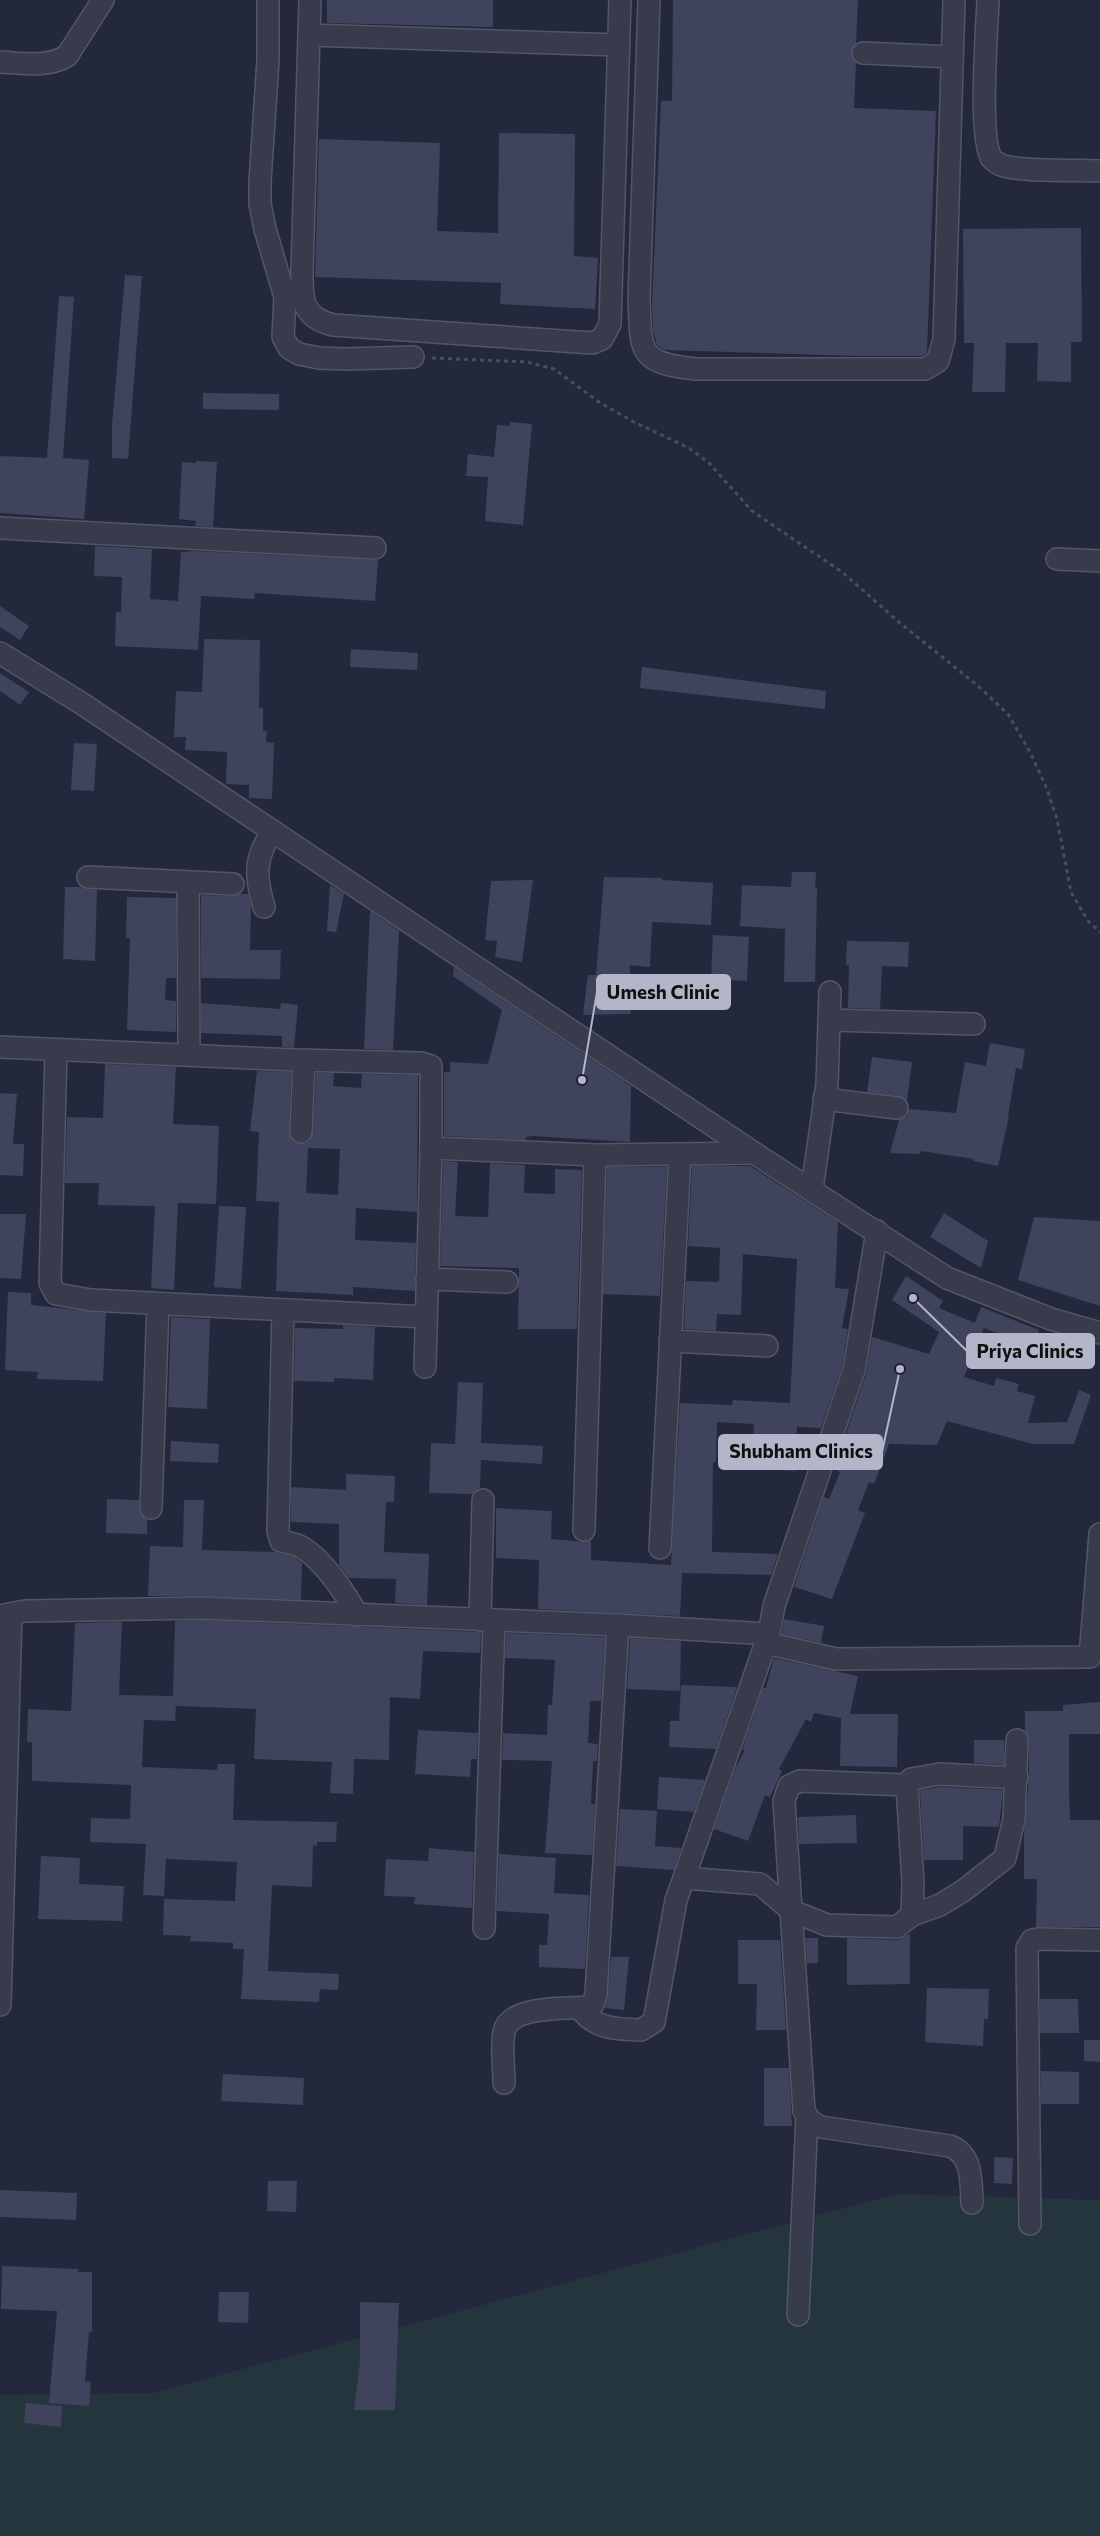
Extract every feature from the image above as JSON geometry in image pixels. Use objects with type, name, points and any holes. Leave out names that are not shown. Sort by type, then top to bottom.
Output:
[{"type":"street","points":[[0,62],[43,64],[57,62],[67,56],[103,0]]},
{"type":"street","points":[[268,0],[268,60],[260,204],[273,260],[284,292],[283,337],[294,351],[319,358],[346,360],[413,357]]},
{"type":"street","points":[[310,0],[302,277],[304,304],[310,313],[318,321],[334,325],[592,343],[602,339],[610,324],[620,0]]},
{"type":"street","points":[[649,0],[639,299],[640,334],[643,349],[653,360],[667,366],[696,369],[925,369],[938,361],[944,339],[954,0]]},
{"type":"street","points":[[988,0],[985,122],[987,146],[992,160],[1002,166],[1100,171]]},
{"type":"street","points":[[309,35],[618,45]]},
{"type":"street","points":[[863,53],[952,57]]},
{"type":"street","points":[[0,528],[376,548]]},
{"type":"street","points":[[1057,559],[1100,561]]},
{"type":"street","points":[[0,653],[82,703],[754,1153],[946,1278],[1051,1319],[1100,1333]]},
{"type":"street","points":[[264,907],[256,881],[263,845],[273,831]]},
{"type":"street","points":[[88,877],[232,884]]},
{"type":"street","points":[[188,883],[189,1055]]},
{"type":"street","points":[[812,1189],[824,1099],[830,992]]},
{"type":"street","points":[[829,1020],[974,1024]]},
{"type":"street","points":[[0,1047],[299,1060],[421,1063],[431,1066],[426,1367]]},
{"type":"street","points":[[56,1050],[50,1282],[56,1294],[91,1300],[426,1317]]},
{"type":"street","points":[[297,1132],[299,1060]]},
{"type":"street","points":[[824,1099],[897,1108]]},
{"type":"street","points":[[431,1148],[595,1154],[754,1153]]},
{"type":"street","points":[[584,1530],[595,1154]]},
{"type":"street","points":[[660,1548],[680,1154]]},
{"type":"street","points":[[580,2008],[588,2019],[596,2024],[641,2030],[654,2022],[676,1900],[768,1639],[774,1606],[854,1370],[876,1231]]},
{"type":"street","points":[[426,1279],[507,1282]]},
{"type":"street","points":[[151,1508],[158,1304]]},
{"type":"street","points":[[283,1310],[278,1531],[281,1541],[302,1548],[319,1562],[349,1600],[357,1615]]},
{"type":"street","points":[[670,1341],[767,1346]]},
{"type":"street","points":[[483,1500],[487,1621],[484,1928]]},
{"type":"street","points":[[0,2005],[5,1615],[24,1611],[203,1608],[618,1625],[768,1639],[836,1659],[1090,1657],[1100,1534]]},
{"type":"street","points":[[504,2082],[504,2031],[511,2019],[524,2012],[580,2008],[593,2004],[596,1994],[618,1625]]},
{"type":"street","points":[[684,1878],[760,1884],[792,1911],[827,1925],[897,1927],[912,1915],[940,1905],[963,1891],[1005,1858],[1014,1818],[1017,1740]]},
{"type":"street","points":[[912,1915],[913,1883],[907,1785],[911,1779],[940,1774],[1017,1778]]},
{"type":"street","points":[[907,1785],[800,1781],[789,1786],[784,1801],[804,2111],[811,2122],[821,2127],[950,2146],[960,2150],[964,2156],[970,2176],[972,2203]]},
{"type":"street","points":[[1030,2224],[1027,1948],[1032,1940],[1038,1938],[1100,1940]]},
{"type":"street","points":[[798,2315],[807,2116]]},
{"type":"path","points":[[413,357],[527,362],[554,369],[599,402],[634,422],[689,448],[709,463],[752,511],[842,572],[900,623],[977,685],[1008,714],[1047,789],[1058,825],[1071,892],[1088,921],[1100,932]]},
{"type":"shaded area","points":[[898,2194],[1100,2200],[1100,2536],[0,2536],[0,2395],[153,2393]]},
{"type":"building","points":[[327,0],[493,0],[493,27],[327,23]]},
{"type":"building","points":[[673,0],[858,0],[856,43],[851,53],[856,63],[854,108],[936,111],[927,353],[921,356],[859,356],[664,350],[657,345],[653,330],[652,304],[661,101],[672,101]]},
{"type":"building","points":[[499,133],[575,134],[574,256],[598,258],[595,309],[500,304],[501,283],[315,277],[319,139],[440,143],[437,231],[498,233]]},
{"type":"building","points":[[1081,228],[1082,342],[1071,342],[1071,382],[1037,381],[1038,343],[1006,343],[1005,392],[972,392],[974,343],[964,343],[963,229]]},
{"type":"building","points":[[125,275],[142,276],[128,459],[112,458],[112,425]]},
{"type":"building","points":[[59,296],[74,297],[63,458],[89,460],[84,519],[0,513],[0,457],[47,458]]},
{"type":"building","points":[[203,393],[279,394],[279,410],[203,409]]},
{"type":"building","points":[[510,422],[532,424],[523,525],[485,521],[488,477],[466,476],[468,454],[494,457],[497,425],[510,426]]},
{"type":"building","points":[[196,461],[217,462],[213,527],[195,526],[196,521],[179,519],[182,462],[196,463]]},
{"type":"building","points":[[95,546],[152,549],[150,599],[178,601],[181,552],[194,551],[378,560],[375,601],[255,593],[254,599],[201,596],[198,650],[115,646],[116,612],[121,612],[122,577],[94,576]]},
{"type":"building","points":[[0,606],[29,626],[20,640],[0,627]]},
{"type":"building","points":[[204,639],[260,640],[259,708],[263,708],[263,731],[267,731],[266,742],[274,743],[272,799],[249,798],[249,785],[226,784],[227,752],[185,750],[186,737],[174,737],[176,691],[202,692]]},
{"type":"building","points":[[351,649],[418,653],[417,670],[350,667]]},
{"type":"building","points":[[642,667],[826,691],[825,709],[640,688]]},
{"type":"building","points":[[0,673],[29,692],[20,705],[0,691]]},
{"type":"building","points":[[74,743],[97,744],[94,791],[71,790]]},
{"type":"building","points":[[792,872],[816,872],[815,982],[784,982],[785,929],[740,926],[742,885],[791,887]]},
{"type":"building","points":[[604,877],[662,878],[662,880],[713,883],[711,925],[652,922],[650,967],[630,965],[631,1014],[583,1015],[588,975],[596,975]]},
{"type":"building","points":[[533,880],[522,962],[495,957],[497,941],[485,940],[491,881]]},
{"type":"building","points":[[330,885],[344,894],[336,932],[327,931]]},
{"type":"building","points":[[65,887],[97,890],[95,961],[63,959]]},
{"type":"building","points":[[248,894],[251,906],[250,950],[281,950],[280,979],[201,978],[201,895],[232,896]]},
{"type":"building","points":[[127,897],[176,898],[176,978],[166,978],[165,1000],[176,1001],[176,1032],[127,1030],[130,938],[126,938]]},
{"type":"building","points":[[370,911],[399,931],[393,1050],[364,1049]]},
{"type":"building","points":[[713,935],[749,937],[747,981],[711,979]]},
{"type":"building","points":[[847,941],[909,942],[908,967],[882,966],[880,1009],[848,1008],[849,965],[846,965]]},
{"type":"building","points":[[454,967],[631,1086],[630,1142],[533,1136],[526,1137],[525,1140],[444,1136],[444,1072],[450,1072],[450,1062],[488,1064],[502,1010],[453,976]]},
{"type":"building","points":[[201,1003],[280,1009],[281,1003],[298,1005],[294,1048],[282,1047],[282,1036],[201,1033]]},
{"type":"building","points":[[990,1043],[1025,1049],[1022,1069],[1016,1068],[1009,1116],[998,1166],[973,1161],[974,1159],[921,1151],[920,1154],[890,1153],[899,1120],[907,1116],[909,1109],[956,1113],[965,1062],[986,1066]]},
{"type":"building","points":[[872,1057],[912,1062],[907,1101],[899,1096],[867,1092]]},
{"type":"building","points":[[105,1064],[176,1067],[173,1124],[219,1126],[216,1204],[178,1203],[174,1290],[151,1288],[155,1206],[98,1205],[99,1183],[65,1183],[67,1117],[103,1118]]},
{"type":"building","points":[[257,1071],[291,1072],[289,1132],[294,1142],[301,1144],[307,1143],[313,1133],[316,1073],[334,1073],[333,1086],[361,1088],[362,1074],[418,1075],[417,1212],[356,1208],[355,1240],[416,1243],[415,1291],[353,1287],[353,1295],[276,1291],[279,1202],[256,1201],[259,1132],[250,1131]],"holes":[[[308,1148],[340,1149],[338,1195],[306,1193]]]},
{"type":"building","points":[[0,1093],[17,1094],[13,1144],[24,1144],[23,1176],[0,1175]]},
{"type":"building","points":[[443,1161],[458,1162],[455,1216],[488,1217],[490,1163],[525,1165],[524,1193],[555,1194],[555,1169],[582,1170],[577,1329],[518,1329],[519,1268],[440,1266]]},
{"type":"building","points":[[692,1166],[750,1166],[838,1222],[835,1288],[849,1289],[842,1328],[848,1329],[842,1367],[821,1428],[797,1427],[794,1471],[751,1468],[754,1424],[717,1422],[716,1462],[713,1462],[712,1552],[778,1554],[771,1575],[682,1573],[680,1616],[538,1609],[539,1560],[496,1558],[496,1508],[552,1511],[551,1539],[584,1542],[591,1540],[591,1560],[671,1565],[680,1403],[732,1405],[733,1400],[790,1403],[797,1259],[743,1254],[741,1315],[717,1314],[716,1331],[684,1329],[686,1281],[719,1282],[720,1248],[688,1246]]},
{"type":"building","points":[[607,1167],[667,1167],[660,1296],[603,1294]]},
{"type":"building","points":[[219,1206],[246,1207],[241,1289],[214,1287]]},
{"type":"building","points":[[944,1213],[988,1241],[981,1268],[930,1237]]},
{"type":"building","points":[[0,1214],[26,1214],[21,1279],[0,1278]]},
{"type":"building","points":[[1034,1217],[1100,1221],[1100,1306],[1018,1280]]},
{"type":"building","points":[[906,1276],[943,1301],[939,1308],[975,1323],[981,1307],[1039,1330],[1032,1347],[984,1328],[964,1377],[994,1386],[996,1378],[1019,1384],[1017,1391],[1035,1396],[1028,1423],[1067,1422],[1079,1390],[1091,1395],[1074,1444],[1033,1444],[947,1421],[937,1445],[889,1444],[874,1484],[869,1482],[858,1510],[865,1513],[832,1599],[794,1587],[824,1497],[829,1499],[840,1472],[834,1469],[866,1374],[872,1337],[929,1354],[939,1332],[892,1300]]},
{"type":"building","points":[[8,1292],[31,1293],[31,1305],[106,1313],[103,1381],[37,1379],[38,1372],[5,1370]]},
{"type":"building","points":[[171,1317],[210,1319],[207,1409],[168,1407]]},
{"type":"building","points":[[343,1325],[375,1327],[373,1380],[334,1378],[334,1382],[294,1381],[295,1328],[343,1329]]},
{"type":"building","points":[[458,1382],[483,1383],[481,1443],[543,1446],[542,1464],[481,1460],[480,1488],[472,1494],[429,1493],[431,1443],[455,1444]]},
{"type":"building","points":[[171,1441],[219,1444],[218,1463],[170,1461]]},
{"type":"building","points":[[346,1474],[395,1476],[394,1502],[386,1502],[384,1552],[429,1554],[427,1605],[395,1603],[396,1579],[349,1578],[339,1565],[339,1524],[291,1522],[291,1487],[346,1490]]},
{"type":"building","points":[[107,1499],[139,1500],[140,1513],[147,1520],[147,1534],[106,1533]]},
{"type":"building","points":[[184,1500],[204,1500],[202,1550],[275,1552],[294,1557],[302,1563],[301,1600],[148,1596],[150,1546],[183,1547]]},
{"type":"building","points":[[784,1619],[824,1626],[821,1643],[782,1634]]},
{"type":"building","points":[[203,1620],[481,1632],[480,1653],[423,1651],[420,1699],[390,1697],[389,1760],[354,1759],[353,1794],[330,1793],[332,1762],[254,1759],[256,1709],[176,1706],[175,1721],[144,1720],[142,1767],[217,1770],[218,1764],[235,1764],[233,1820],[337,1822],[336,1842],[317,1842],[317,1846],[313,1845],[312,1887],[272,1885],[268,1971],[339,1974],[338,1990],[320,1989],[319,2002],[241,1999],[244,1949],[233,1949],[233,1943],[190,1941],[191,1936],[163,1935],[164,1899],[235,1901],[237,1862],[166,1859],[164,1896],[143,1895],[146,1844],[90,1842],[91,1818],[130,1819],[131,1785],[32,1781],[32,1742],[27,1742],[28,1709],[71,1711],[75,1623],[122,1622],[119,1695],[173,1696],[175,1621]]},
{"type":"building","points":[[506,1633],[605,1637],[601,1701],[590,1701],[588,1743],[598,1744],[597,1761],[593,1761],[591,1804],[595,1804],[592,1855],[545,1853],[552,1761],[502,1760],[503,1733],[547,1735],[548,1705],[552,1705],[555,1660],[505,1658]]},
{"type":"building","points":[[630,1638],[681,1641],[680,1691],[627,1689]]},
{"type":"building","points":[[774,1658],[858,1676],[850,1714],[898,1714],[897,1767],[840,1766],[841,1718],[814,1713],[811,1722],[806,1719],[779,1769],[782,1771],[770,1797],[765,1795],[748,1841],[714,1829],[735,1769],[745,1750],[742,1750],[763,1688],[766,1688]]},
{"type":"building","points":[[681,1685],[737,1687],[716,1749],[669,1747],[670,1721],[679,1721]]},
{"type":"building","points":[[1100,1702],[1100,1734],[1069,1734],[1069,1791],[1070,1820],[1100,1820],[1100,1927],[1036,1927],[1037,1879],[1024,1879],[1024,1831],[1029,1778],[1029,1740],[1025,1731],[1025,1711],[1063,1711],[1063,1705]]},
{"type":"building","points":[[418,1730],[478,1733],[477,1759],[471,1759],[470,1777],[415,1774]]},
{"type":"building","points":[[974,1740],[1004,1740],[1004,1765],[974,1763]]},
{"type":"building","points":[[659,1777],[705,1780],[694,1812],[657,1809]]},
{"type":"building","points":[[941,1787],[1003,1790],[999,1827],[963,1826],[963,1860],[924,1860],[920,1790]]},
{"type":"building","points":[[620,1809],[657,1811],[655,1846],[681,1848],[674,1870],[616,1866]]},
{"type":"building","points":[[856,1815],[857,1843],[799,1844],[798,1817]]},
{"type":"building","points":[[429,1848],[474,1852],[472,1908],[414,1904],[415,1897],[384,1896],[386,1859],[428,1861]]},
{"type":"building","points":[[499,1854],[556,1858],[554,1893],[589,1895],[585,1969],[539,1967],[539,1945],[547,1945],[549,1914],[497,1911]]},
{"type":"building","points":[[41,1856],[80,1858],[79,1884],[124,1886],[122,1921],[38,1919]]},
{"type":"building","points":[[910,1934],[910,1984],[847,1985],[847,1938],[897,1940]]},
{"type":"building","points":[[805,1938],[818,1938],[818,1963],[807,1963]]},
{"type":"building","points":[[738,1940],[780,1940],[786,2030],[756,2030],[757,1984],[738,1984]]},
{"type":"building","points":[[611,1957],[629,1957],[624,2010],[605,2008]]},
{"type":"building","points":[[927,1988],[989,1989],[988,2019],[984,2019],[983,2046],[925,2042]]},
{"type":"building","points":[[1040,1999],[1078,1999],[1079,2033],[1040,2033]]},
{"type":"building","points":[[1084,2040],[1100,2040],[1100,2062],[1084,2061]]},
{"type":"building","points":[[764,2068],[789,2068],[792,2126],[764,2126]]},
{"type":"building","points":[[1041,2071],[1079,2072],[1079,2104],[1041,2104]]},
{"type":"building","points":[[223,2074],[304,2078],[303,2105],[221,2101]]},
{"type":"building","points":[[994,2157],[1013,2158],[1012,2184],[994,2183]]},
{"type":"building","points":[[268,2181],[297,2181],[296,2212],[267,2211]]},
{"type":"building","points":[[0,2190],[77,2193],[76,2220],[0,2217]]},
{"type":"building","points":[[2,2266],[78,2269],[78,2272],[92,2272],[92,2332],[89,2332],[85,2381],[91,2382],[89,2406],[49,2403],[57,2311],[1,2309]]},
{"type":"building","points":[[219,2292],[249,2292],[248,2323],[218,2322]]},
{"type":"building","points":[[360,2302],[399,2303],[395,2410],[354,2410],[360,2362]]},
{"type":"building","points":[[26,2403],[62,2406],[61,2427],[24,2423]]},
{"type":"place","name":"Umesh Clinic","points":[[582,1080]]},
{"type":"place","name":"Priya Clinics","points":[[913,1298]]},
{"type":"place","name":"Shubham Clinics","points":[[900,1369]]}]
